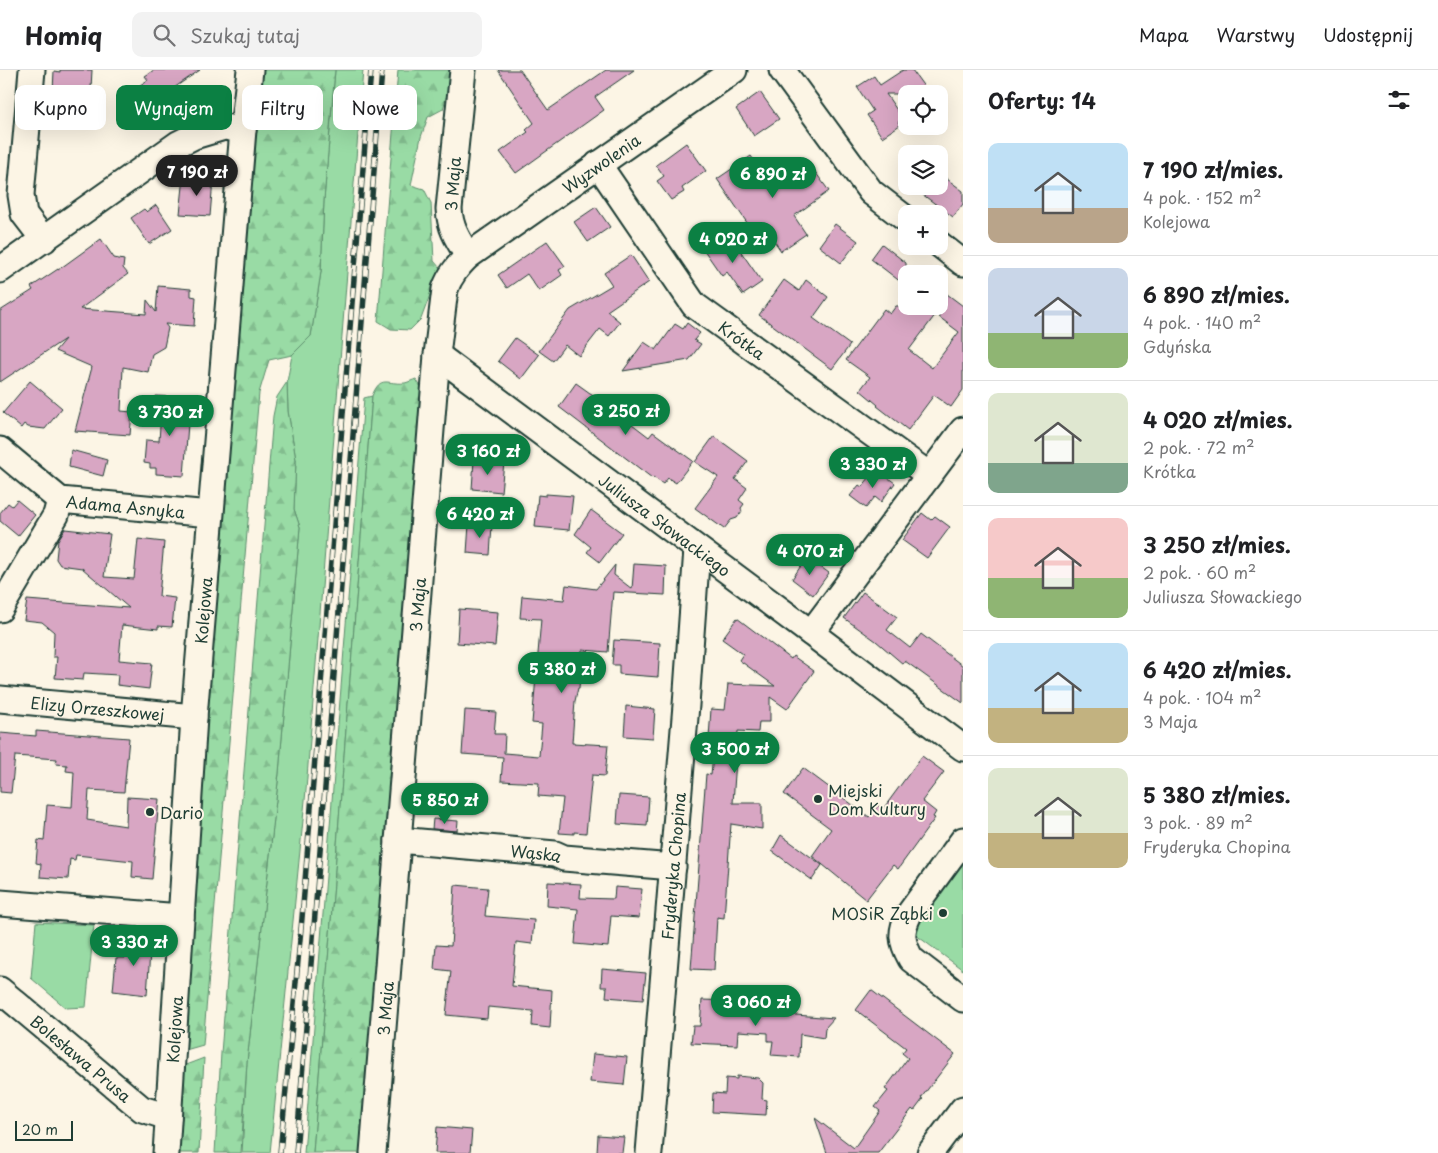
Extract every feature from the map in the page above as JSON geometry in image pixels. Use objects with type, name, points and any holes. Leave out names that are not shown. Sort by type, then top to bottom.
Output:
[{"type":"street","points":[[32,70],[20,195],[24,214],[44,240]]},
{"type":"street","name":"Kolejowa","points":[[248,85],[250,70]]},
{"type":"street","name":"3 Maja","points":[[373,1153],[437,356],[445,289],[449,279],[468,256],[453,233],[449,210],[464,70]]},
{"type":"street","name":"Wyzwolenia","points":[[468,256],[734,70]]},
{"type":"street","points":[[782,70],[872,192],[898,213]]},
{"type":"street","points":[[0,270],[178,144],[194,136],[224,126],[242,130]]},
{"type":"street","name":"Kolejowa","points":[[166,1153],[194,717],[243,130]]},
{"type":"street","name":"Krótka","points":[[598,164],[694,305],[929,475]]},
{"type":"street","points":[[948,251],[963,262]]},
{"type":"street","name":"Juliusza Słowackiego","points":[[437,356],[963,748]]},
{"type":"street","points":[[811,633],[963,430]]},
{"type":"street","name":"Adama Asnyka","points":[[0,450],[60,500],[210,514]]},
{"type":"street","points":[[0,609],[56,515],[60,500]]},
{"type":"street","name":"Fryderyka Chopina","points":[[649,1153],[697,549]]},
{"type":"street","name":"Elizy Orzeszkowej","points":[[0,699],[194,717]]},
{"type":"street","name":"Wąska","points":[[398,840],[555,854],[564,858],[673,867]]},
{"type":"street","points":[[963,840],[909,914],[904,924],[902,938],[911,959],[963,999]]},
{"type":"street","points":[[0,904],[181,917]]},
{"type":"street","name":"Bolesława Prusa","points":[[0,990],[142,1109],[168,1117]]},
{"type":"street","points":[[930,1153],[963,1108]]},
{"type":"green space","points":[[258,70],[335,70],[324,200],[321,272],[311,336],[292,355],[269,360],[259,393],[203,1045],[182,1051],[226,444],[253,130],[323,130],[323,85],[257,85]]},
{"type":"green space","points":[[335,70],[363,70],[362,85],[334,85]]},
{"type":"green space","points":[[398,70],[454,70],[443,109],[428,117],[421,137],[411,185],[424,189],[431,203],[434,261],[440,268],[421,319],[410,330],[391,329],[378,321],[393,130],[417,130],[417,85],[397,85]]},
{"type":"green space","points":[[333,94],[333,130],[358,130],[306,790],[270,1153],[242,1153],[247,1062],[279,773],[300,527],[294,509],[296,460],[288,411],[287,382],[292,355],[311,336],[321,272],[324,200]]},
{"type":"green space","points":[[416,379],[422,389],[363,1153],[313,1153],[372,396],[378,385],[382,383],[405,383]]},
{"type":"green space","points":[[287,382],[288,411],[296,460],[294,509],[300,527],[279,773],[247,1062],[241,1153],[215,1153],[221,1053],[273,416],[277,397]]},
{"type":"green space","points":[[372,396],[313,1153],[304,1153],[364,398]]},
{"type":"green space","name":"MOSiR Ząbki","points":[[963,859],[963,970],[916,935],[921,917]]},
{"type":"green space","points":[[36,922],[94,925],[86,1007],[66,1008],[31,978]]},
{"type":"green space","points":[[204,1058],[199,1153],[179,1153],[183,1066]]},
{"type":"building","points":[[60,70],[92,70],[91,85],[53,85],[54,71],[60,72]]},
{"type":"building","points":[[154,70],[200,70],[178,85],[140,85],[148,80],[145,76]]},
{"type":"building","points":[[498,70],[520,70],[548,110],[606,70],[634,70],[595,97],[604,110],[516,173],[500,152],[528,132],[526,130],[534,123]]},
{"type":"building","points":[[903,70],[912,70],[923,85],[898,85],[898,94],[886,94],[898,112],[898,126],[882,137],[867,115],[873,111],[857,87],[874,76],[880,85]]},
{"type":"building","points":[[760,92],[779,119],[754,136],[736,109]]},
{"type":"building","points":[[686,143],[706,171],[682,188],[684,192],[671,200],[657,181],[664,176],[656,165]]},
{"type":"building","points":[[751,156],[775,185],[808,162],[829,191],[794,216],[806,234],[781,251],[762,223],[752,230],[717,179]]},
{"type":"building","points":[[184,177],[213,180],[210,216],[180,214]]},
{"type":"building","points":[[948,180],[963,191],[963,204],[953,217],[948,213],[948,205],[937,205],[923,195],[948,195]]},
{"type":"building","points":[[156,205],[172,229],[149,244],[131,218],[144,209],[147,212]]},
{"type":"building","points":[[596,207],[610,227],[588,242],[574,222]]},
{"type":"building","points":[[835,224],[858,241],[841,263],[819,246]]},
{"type":"building","points":[[728,233],[762,282],[743,295],[727,272],[722,276],[704,250]]},
{"type":"building","points":[[101,239],[114,258],[124,260],[123,268],[128,274],[80,309],[146,314],[147,300],[156,312],[158,286],[191,289],[191,296],[196,297],[194,326],[165,324],[168,328],[164,347],[152,354],[148,372],[123,367],[121,411],[132,412],[130,435],[75,431],[92,367],[55,351],[65,339],[0,382],[0,311],[33,290],[31,287]]},
{"type":"building","points":[[547,241],[565,266],[559,270],[562,275],[539,291],[527,274],[507,288],[498,275]]},
{"type":"building","points":[[882,244],[906,263],[906,265],[898,265],[898,280],[871,259]]},
{"type":"building","points":[[631,255],[649,282],[607,311],[620,322],[609,336],[600,329],[579,356],[565,345],[553,361],[539,351],[570,310],[612,285],[604,273]]},
{"type":"building","points":[[784,280],[799,291],[806,280],[828,297],[813,318],[850,345],[832,369],[759,315]]},
{"type":"building","points":[[948,295],[963,306],[963,390],[951,407],[934,395],[908,430],[860,390],[870,377],[846,360],[884,309],[890,314],[898,306],[898,315],[935,315],[909,350],[932,368],[959,332],[939,317],[939,315],[948,315]]},
{"type":"building","points":[[687,323],[700,333],[694,340],[701,344],[689,360],[623,371],[644,342],[656,350],[675,324],[683,329]]},
{"type":"building","points":[[515,338],[539,355],[521,379],[498,361]]},
{"type":"building","points":[[30,381],[62,408],[45,429],[28,427],[24,424],[21,428],[3,413]]},
{"type":"building","points":[[576,383],[620,410],[619,414],[649,437],[653,432],[693,461],[676,483],[668,478],[663,484],[652,478],[559,407]]},
{"type":"building","points":[[156,396],[190,398],[184,476],[156,474],[156,468],[150,468],[150,464],[144,463],[146,440],[159,441],[161,412],[155,411]]},
{"type":"building","points":[[714,436],[748,461],[735,479],[747,488],[739,500],[744,504],[741,508],[742,511],[724,529],[695,508],[718,477],[695,462]]},
{"type":"building","points":[[71,450],[107,460],[103,476],[69,467]]},
{"type":"building","points":[[474,460],[504,462],[501,492],[472,489]]},
{"type":"building","points":[[876,469],[895,483],[881,502],[875,497],[866,508],[850,496],[859,485],[862,487]]},
{"type":"building","points":[[546,494],[573,496],[569,530],[535,527],[538,495],[546,496]]},
{"type":"building","points":[[17,500],[35,515],[18,536],[0,521],[0,513],[8,503],[12,506]]},
{"type":"building","points":[[591,510],[622,533],[600,562],[587,552],[591,547],[575,534]]},
{"type":"building","points":[[922,513],[931,520],[935,516],[950,527],[927,558],[902,540]]},
{"type":"building","points":[[469,524],[492,525],[490,555],[467,553]]},
{"type":"building","points":[[65,529],[110,534],[104,577],[134,579],[138,539],[164,542],[159,596],[175,598],[172,627],[158,626],[158,629],[122,625],[119,660],[152,663],[149,689],[117,685],[118,675],[84,673],[83,680],[55,678],[57,657],[53,657],[54,632],[42,622],[24,620],[27,600],[129,608],[82,568],[60,565],[56,559],[58,540]]},
{"type":"building","points":[[807,557],[829,573],[813,595],[792,579]]},
{"type":"building","points":[[634,564],[666,566],[665,595],[613,592],[608,652],[582,650],[579,688],[575,701],[572,743],[608,745],[605,776],[592,775],[586,833],[559,833],[563,798],[538,796],[539,783],[501,781],[503,757],[462,754],[465,710],[496,712],[494,734],[505,734],[504,753],[539,756],[542,724],[532,723],[541,619],[520,618],[522,596],[564,600],[566,585],[596,589],[615,565],[614,575],[632,589]]},
{"type":"building","points":[[863,592],[897,617],[887,630],[910,648],[921,634],[963,666],[963,703],[905,661],[903,664],[876,641],[844,618]]},
{"type":"building","points":[[459,609],[498,612],[495,646],[457,643]]},
{"type":"building","points":[[737,618],[791,659],[793,656],[814,671],[787,709],[770,697],[770,722],[759,722],[758,732],[738,731],[733,803],[762,803],[762,829],[731,824],[724,918],[717,917],[714,970],[691,969],[706,774],[711,775],[715,738],[709,738],[711,709],[725,710],[728,684],[775,686],[739,660],[743,654],[722,639]]},
{"type":"building","points":[[614,640],[660,643],[658,677],[619,674],[619,665],[612,665]]},
{"type":"building","points":[[626,706],[655,709],[653,738],[624,736]]},
{"type":"building","points":[[36,731],[129,738],[124,792],[89,790],[87,820],[126,826],[127,797],[159,799],[152,879],[132,877],[133,861],[76,855],[75,860],[70,859],[68,879],[40,877],[41,864],[36,863],[38,840],[44,841],[47,805],[72,807],[74,772],[66,771],[67,765],[56,764],[57,759],[15,756],[11,793],[0,792],[0,733],[36,736]]},
{"type":"building","points":[[922,756],[944,772],[922,801],[936,812],[933,817],[935,818],[898,869],[893,865],[866,900],[812,856],[831,829],[784,794],[803,768],[869,817],[878,805],[883,809]]},
{"type":"building","points":[[460,788],[486,790],[484,811],[458,809]]},
{"type":"building","points":[[619,795],[649,797],[647,826],[617,824]]},
{"type":"building","points":[[433,819],[458,821],[457,831],[432,829]]},
{"type":"building","points":[[781,835],[822,865],[812,880],[772,851]]},
{"type":"building","points":[[548,882],[581,884],[580,898],[614,899],[615,887],[642,889],[639,918],[611,916],[608,947],[575,944],[578,909],[547,906]]},
{"type":"building","points":[[455,885],[488,888],[485,916],[534,920],[532,944],[516,942],[512,986],[552,990],[550,1028],[532,1026],[533,1011],[488,1007],[487,1019],[446,1015],[451,971],[434,969],[436,945],[451,946]]},
{"type":"building","points":[[126,936],[151,938],[147,995],[113,991],[116,958],[125,958]]},
{"type":"building","points":[[602,969],[646,973],[643,1000],[606,997],[607,987],[601,987]]},
{"type":"building","points":[[871,990],[955,1054],[921,1098],[923,1099],[914,1111],[912,1109],[878,1153],[827,1153],[815,1118],[854,1148],[880,1111],[875,1107],[888,1091],[885,1089],[908,1058],[902,1053],[906,1048],[856,1010]]},
{"type":"building","points":[[702,1000],[732,1001],[732,1010],[834,1018],[825,1028],[824,1038],[800,1034],[799,1057],[771,1055],[773,1041],[768,1041],[768,1033],[738,1031],[737,1045],[691,1043],[693,1026],[700,1026]]},
{"type":"building","points":[[593,1054],[627,1057],[624,1085],[590,1082]]},
{"type":"building","points":[[737,1076],[758,1078],[763,1083],[762,1099],[767,1100],[766,1115],[712,1112],[713,1093],[725,1094],[726,1078],[737,1079]]},
{"type":"building","points":[[437,1127],[472,1130],[470,1153],[435,1153]]},
{"type":"building","points":[[598,1135],[624,1137],[622,1153],[597,1153]]},
{"type":"railway","points":[[280,1153],[302,918],[371,70]]},
{"type":"railway","points":[[296,1153],[382,70]]},
{"type":"place","name":"Miejski Dom Kultury","points":[[818,799]]},
{"type":"place","name":"Dario","points":[[150,812]]},
{"type":"place","name":"MOSiR Ząbki","points":[[943,913]]}]
